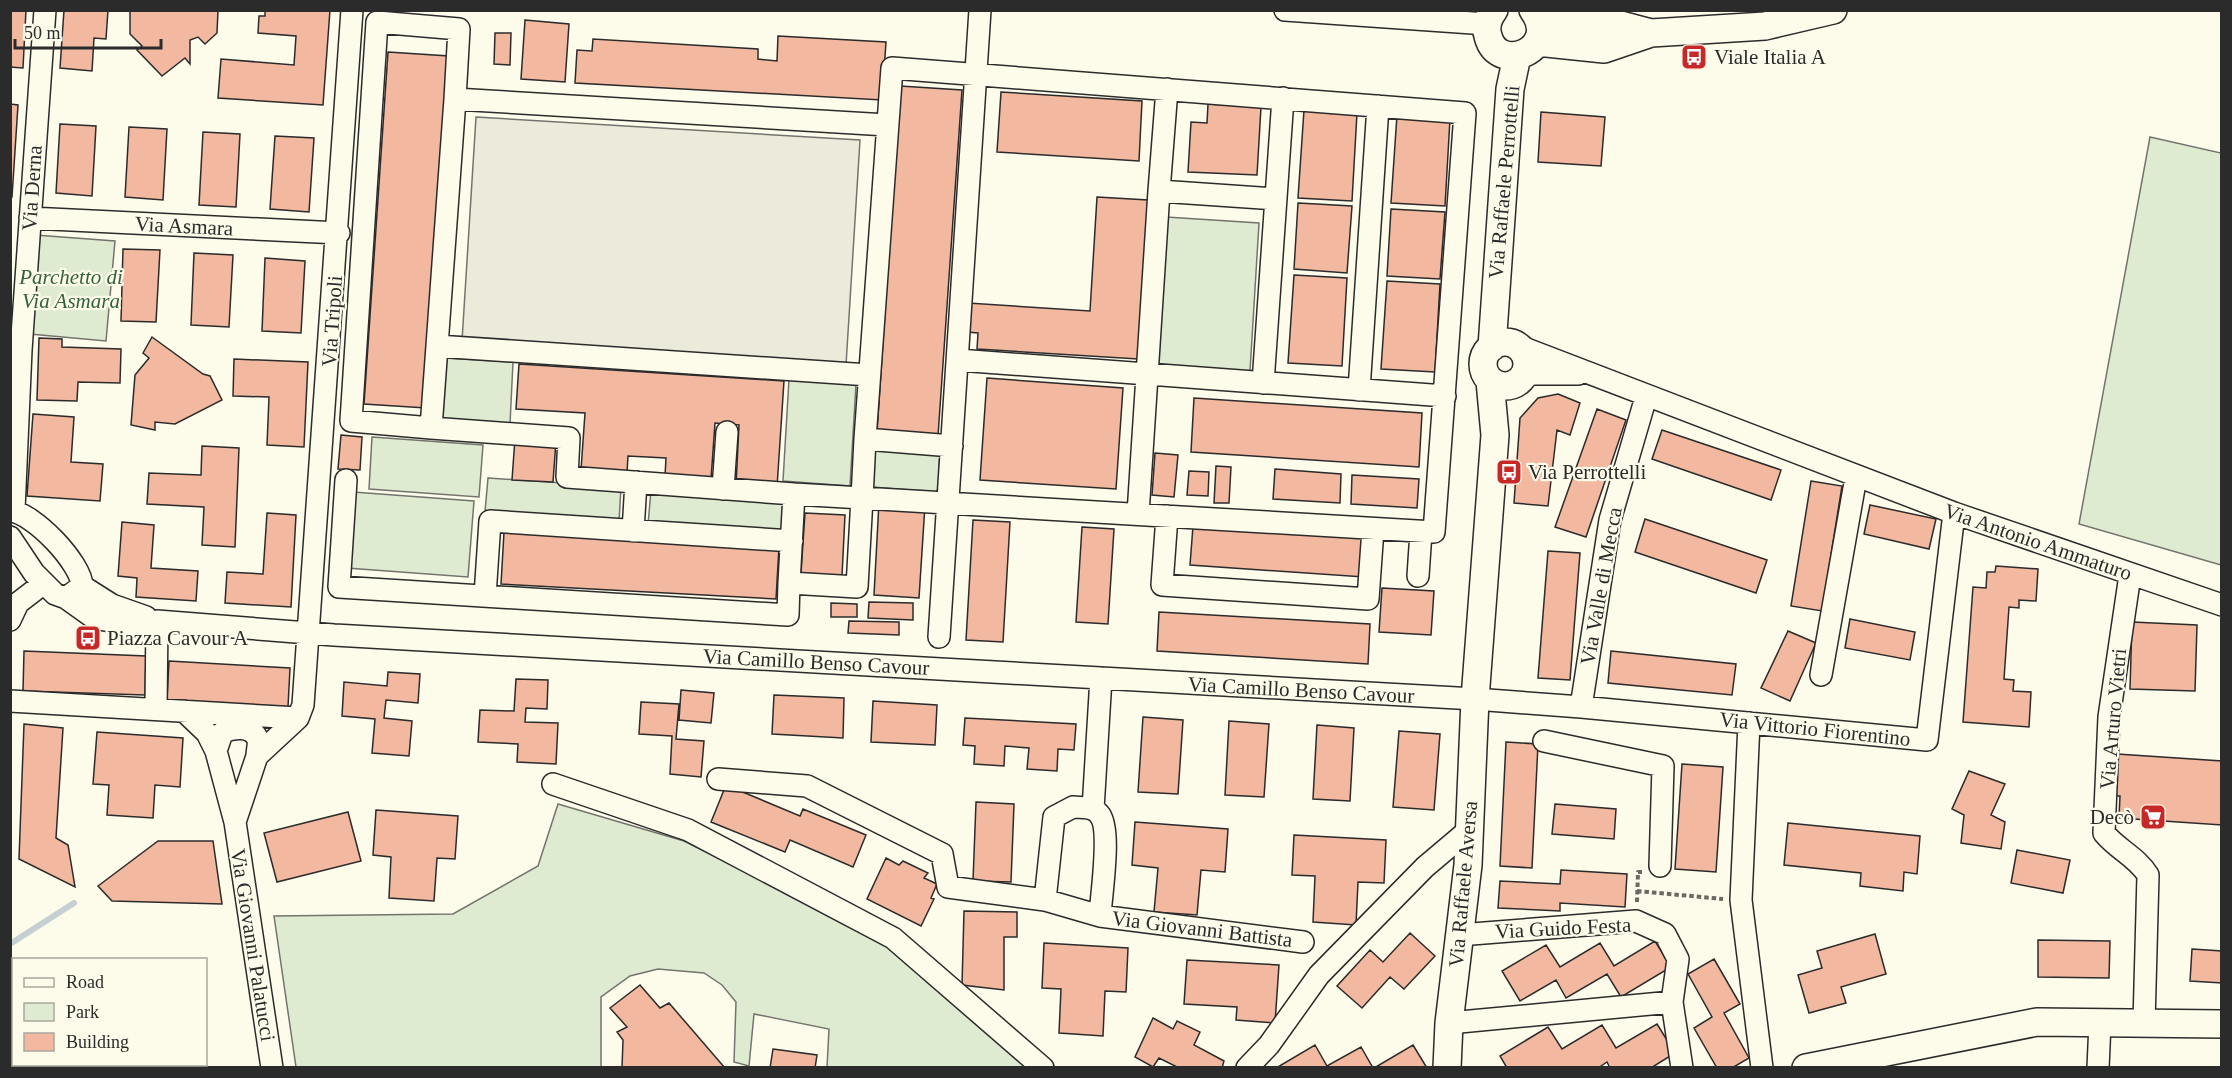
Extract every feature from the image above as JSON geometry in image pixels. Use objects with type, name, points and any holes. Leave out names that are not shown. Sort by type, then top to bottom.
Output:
[{"type":"main road","points":[[1491,17],[1488,37],[1495,49],[1508,56],[1531,31],[1617,24],[1651,33],[1766,26],[1833,10]]},
{"type":"main road","name":"Via Raffaele Perrottelli","points":[[1506,345],[1493,308],[1510,89],[1531,31]]},
{"type":"main road","points":[[1475,699],[1495,435],[1508,380],[1525,356],[1506,345],[1486,353],[1483,365],[1508,380]]},
{"type":"main road","name":"Via Raffaele Aversa","points":[[1447,1068],[1449,1023],[1470,829],[1475,699]]},
{"type":"main road","points":[[1806,1068],[2037,1022],[2222,1024]]},
{"type":"street","name":"Via Derna","points":[[12,511],[45,10]]},
{"type":"street","name":"Via Tripoli","points":[[309,632],[339,233],[352,10]]},
{"type":"street","points":[[939,637],[980,10]]},
{"type":"street","points":[[1286,10],[1491,17]]},
{"type":"street","points":[[431,428],[459,29],[377,22],[351,421],[431,428],[569,438],[567,477],[794,494],[862,498],[949,502],[1434,532],[1465,113],[892,68],[869,375],[865,439],[862,498],[857,587],[789,583]]},
{"type":"street","points":[[1138,514],[1167,89]]},
{"type":"street","points":[[1263,383],[1283,98]]},
{"type":"street","points":[[455,99],[887,125]]},
{"type":"street","points":[[1359,390],[1378,106]]},
{"type":"street","points":[[1160,191],[1276,199]]},
{"type":"street","name":"Via Asmara","points":[[30,218],[339,233]]},
{"type":"street","name":"Via Antonio Ammaturo","points":[[1506,345],[1954,513],[2222,605]]},
{"type":"street","points":[[437,346],[869,375]]},
{"type":"street","points":[[958,360],[1445,396]]},
{"type":"street","points":[[1508,380],[1585,374]]},
{"type":"street","name":"Via Valle di Mecca","points":[[1581,707],[1610,520],[1646,397]]},
{"type":"street","points":[[723,489],[727,432]]},
{"type":"street","points":[[865,439],[952,446]]},
{"type":"street","points":[[1821,675],[1856,477]]},
{"type":"street","points":[[346,480],[339,587],[788,615],[794,494]]},
{"type":"street","points":[[633,531],[636,482]]},
{"type":"street","points":[[12,511],[32,518],[82,577],[74,592]]},
{"type":"street","name":"Via Vittorio Fiorentino","points":[[1475,699],[1927,740],[1954,513]]},
{"type":"street","points":[[1167,516],[1162,585],[1368,599],[1373,529]]},
{"type":"street","points":[[485,596],[490,521],[792,541]]},
{"type":"street","points":[[1418,576],[1421,532]]},
{"type":"street","name":"Via Camillo Benso Cavour","points":[[10,537],[44,583],[55,594],[74,592],[94,618],[132,626],[157,621],[309,632],[1475,699]]},
{"type":"street","points":[[30,564],[39,552],[55,544]]},
{"type":"street","name":"Via Arturo Vietri","points":[[2130,575],[2109,717],[2104,833],[2122,851],[2134,857],[2148,875],[2144,1023]]},
{"type":"street","points":[[10,620],[18,603],[44,583]]},
{"type":"street","points":[[156,708],[157,621]]},
{"type":"street","points":[[10,701],[298,718],[303,705],[309,632]]},
{"type":"street","name":"Via Giovanni Battista","points":[[1100,916],[1105,830],[1101,815],[1093,809],[1101,678]]},
{"type":"street","name":"Via Giovanni Palatucci","points":[[183,711],[207,733],[216,752],[235,822],[272,1068]]},
{"type":"street","name":"Via Giovanni Palatucci","points":[[235,822],[257,756],[298,718]]},
{"type":"street","points":[[1749,723],[1741,900],[1762,1068]]},
{"type":"street","points":[[216,752],[222,733],[231,728],[244,729],[258,740],[257,756]]},
{"type":"street","points":[[1544,741],[1663,766],[1660,866]]},
{"type":"street","name":"Via Giovanni Battista","points":[[718,779],[807,786],[942,854],[948,887],[1045,900],[1100,916],[1303,942]]},
{"type":"street","points":[[553,784],[688,830],[893,938],[1043,1068]]},
{"type":"street","points":[[1045,900],[1054,817],[1073,807],[1093,809]]},
{"type":"street","points":[[1247,1068],[1269,1045],[1318,975],[1425,867],[1470,829]]},
{"type":"street","name":"Via Guido Festa","points":[[1459,935],[1636,921],[1665,934],[1678,959],[1672,1002],[1682,1066]]},
{"type":"street","points":[[1449,1023],[1672,1002]]},
{"type":"street","points":[[2098,1068],[2100,1023]]},
{"type":"path","points":[[1636,921],[1638,872]]},
{"type":"path","points":[[1637,891],[1741,900]]},
{"type":"green space","points":[[2150,137],[2221,153],[2221,565],[2079,524]]},
{"type":"green space","points":[[1166,217],[1259,223],[1250,371],[1156,365]]},
{"type":"green space","name":"Parchetto di Via Asmara","points":[[35,235],[115,241],[106,341],[30,334]]},
{"type":"green space","points":[[444,358],[513,362],[510,424],[440,420]]},
{"type":"green space","points":[[789,379],[856,384],[850,486],[783,481]]},
{"type":"green space","points":[[372,437],[483,445],[479,497],[369,489]]},
{"type":"green space","points":[[874,448],[940,452],[938,492],[871,487]]},
{"type":"green space","points":[[488,478],[621,487],[619,522],[485,512]]},
{"type":"green space","points":[[651,490],[784,498],[782,533],[648,525]]},
{"type":"green space","points":[[353,492],[474,501],[468,577],[347,568]]},
{"type":"green space","points":[[558,804],[684,841],[887,943],[1026,1067],[827,1067],[829,1029],[754,1014],[749,1066],[734,1062],[736,1002],[722,985],[704,973],[658,969],[630,976],[601,997],[601,1067],[296,1067],[274,916],[453,914],[538,866]]},
{"type":"shaded area","points":[[476,117],[860,140],[846,365],[462,341]]},
{"type":"building","points":[[10,10],[26,10],[23,68],[10,67]]},
{"type":"building","points":[[64,10],[108,10],[106,39],[94,38],[92,71],[60,68]]},
{"type":"building","points":[[130,10],[218,10],[217,33],[205,44],[198,37],[190,40],[190,64],[185,58],[162,76],[137,50],[142,46],[130,34]]},
{"type":"building","points":[[265,10],[330,10],[323,105],[218,98],[221,59],[294,65],[296,36],[258,33],[259,16],[265,16]]},
{"type":"building","points":[[525,20],[569,24],[565,82],[521,79]]},
{"type":"building","points":[[495,33],[511,33],[510,65],[494,64]]},
{"type":"building","points":[[778,36],[886,42],[882,100],[575,83],[577,50],[592,51],[593,39],[758,49],[758,59],[777,61]]},
{"type":"building","points":[[388,52],[449,56],[426,408],[364,404]]},
{"type":"building","points":[[900,86],[962,90],[938,436],[877,432]]},
{"type":"building","points":[[1001,92],[1142,101],[1139,161],[997,152]]},
{"type":"building","points":[[10,104],[18,105],[12,197],[10,197]]},
{"type":"building","points":[[1208,104],[1261,107],[1257,175],[1188,172],[1191,122],[1207,123]]},
{"type":"building","points":[[1304,110],[1357,113],[1352,201],[1298,198]]},
{"type":"building","points":[[1541,112],[1605,117],[1601,166],[1538,162]]},
{"type":"building","points":[[1397,115],[1450,119],[1445,206],[1391,203]]},
{"type":"building","points":[[60,124],[96,126],[92,196],[56,193]]},
{"type":"building","points":[[129,127],[167,129],[163,200],[125,197]]},
{"type":"building","points":[[203,132],[240,134],[236,207],[199,205]]},
{"type":"building","points":[[275,136],[314,138],[309,212],[270,209]]},
{"type":"building","points":[[1097,197],[1148,200],[1138,359],[977,349],[978,333],[967,332],[968,303],[1090,311]]},
{"type":"building","points":[[1298,203],[1352,206],[1347,273],[1294,269]]},
{"type":"building","points":[[1391,209],[1445,212],[1440,279],[1387,276]]},
{"type":"building","points":[[123,249],[160,250],[156,322],[121,321]]},
{"type":"building","points":[[194,253],[233,255],[229,327],[191,325]]},
{"type":"building","points":[[265,258],[305,261],[301,333],[262,331]]},
{"type":"building","points":[[1294,275],[1347,278],[1342,366],[1288,363]]},
{"type":"building","points":[[1387,281],[1440,284],[1435,372],[1381,369]]},
{"type":"building","points":[[152,337],[203,374],[210,376],[222,400],[175,424],[155,422],[155,430],[131,425],[135,375],[149,358],[143,353]]},
{"type":"building","points":[[39,338],[62,339],[62,347],[121,349],[120,383],[78,382],[77,401],[37,400]]},
{"type":"building","points":[[234,359],[308,362],[304,447],[267,445],[269,397],[233,396]]},
{"type":"building","points":[[519,364],[784,381],[777,487],[736,485],[739,425],[715,423],[711,479],[665,476],[666,458],[628,456],[627,473],[581,470],[585,413],[516,409]]},
{"type":"building","points":[[987,378],[1123,388],[1116,489],[980,480]]},
{"type":"building","points":[[1558,394],[1580,403],[1570,435],[1557,430],[1548,506],[1514,503],[1520,418],[1538,398]]},
{"type":"building","points":[[1194,398],[1422,413],[1419,467],[1191,452]]},
{"type":"building","points":[[1597,409],[1626,420],[1586,537],[1555,527]]},
{"type":"building","points":[[33,414],[74,417],[71,462],[103,464],[100,501],[27,496]]},
{"type":"building","points":[[1662,430],[1781,470],[1771,500],[1652,459]]},
{"type":"building","points":[[341,435],[362,437],[360,470],[338,469]]},
{"type":"building","points":[[515,438],[556,441],[553,482],[512,480]]},
{"type":"building","points":[[202,446],[239,448],[235,547],[202,545],[204,507],[147,504],[149,473],[201,475]]},
{"type":"building","points":[[1155,453],[1178,455],[1174,497],[1152,495]]},
{"type":"building","points":[[1216,466],[1231,467],[1229,503],[1214,503]]},
{"type":"building","points":[[1275,469],[1341,474],[1340,503],[1273,499]]},
{"type":"building","points":[[1189,471],[1209,472],[1208,496],[1187,495]]},
{"type":"building","points":[[1352,475],[1419,479],[1417,508],[1351,504]]},
{"type":"building","points":[[1811,481],[1842,486],[1822,611],[1791,606]]},
{"type":"building","points":[[879,502],[925,505],[919,598],[874,595]]},
{"type":"building","points":[[1870,505],[1936,519],[1929,549],[1864,534]]},
{"type":"building","points":[[267,513],[296,515],[291,607],[225,603],[227,572],[263,574]]},
{"type":"building","points":[[805,513],[845,515],[842,576],[801,573]]},
{"type":"building","points":[[1645,519],[1767,560],[1756,593],[1635,552]]},
{"type":"building","points":[[973,520],[1010,522],[1003,642],[966,640]]},
{"type":"building","points":[[122,522],[154,525],[151,568],[198,571],[196,601],[136,597],[137,578],[118,576]]},
{"type":"building","points":[[1193,526],[1367,538],[1364,577],[1190,565]]},
{"type":"building","points":[[1082,527],[1114,529],[1108,624],[1076,622]]},
{"type":"building","points":[[504,532],[779,547],[776,599],[501,584]]},
{"type":"building","points":[[1548,551],[1580,553],[1570,680],[1538,678]]},
{"type":"building","points":[[1996,566],[2038,569],[2036,601],[2019,600],[2019,608],[2009,607],[2004,679],[2014,680],[2013,691],[2031,692],[2029,727],[1963,722],[1973,587],[1986,588],[1987,572],[1995,572]]},
{"type":"building","points":[[1382,588],[1434,591],[1431,635],[1379,632]]},
{"type":"building","points":[[869,602],[913,603],[913,620],[868,618]]},
{"type":"building","points":[[831,603],[857,604],[857,617],[831,617]]},
{"type":"building","points":[[1159,612],[1370,624],[1368,664],[1157,651]]},
{"type":"building","points":[[1850,619],[1915,632],[1910,660],[1845,648]]},
{"type":"building","points":[[849,621],[899,622],[899,635],[848,633]]},
{"type":"building","points":[[2132,622],[2197,625],[2195,691],[2130,689]]},
{"type":"building","points":[[1788,631],[1816,643],[1790,701],[1761,688]]},
{"type":"building","points":[[24,651],[146,656],[145,695],[23,691]]},
{"type":"building","points":[[1611,651],[1736,664],[1732,695],[1608,683]]},
{"type":"building","points":[[169,661],[290,668],[288,707],[167,700]]},
{"type":"building","points":[[388,672],[420,674],[418,703],[386,700],[384,718],[412,721],[409,756],[372,753],[375,719],[342,716],[344,682],[387,686]]},
{"type":"building","points":[[516,679],[548,680],[547,709],[526,708],[525,722],[558,723],[556,764],[517,762],[518,744],[478,742],[480,710],[514,711]]},
{"type":"building","points":[[681,690],[714,693],[711,723],[679,720]]},
{"type":"building","points":[[774,695],[844,698],[843,738],[772,734]]},
{"type":"building","points":[[873,701],[937,705],[935,745],[871,742]]},
{"type":"building","points":[[641,702],[679,704],[676,739],[704,741],[701,777],[670,774],[672,736],[639,734]]},
{"type":"building","points":[[1143,717],[1183,720],[1178,794],[1138,792]]},
{"type":"building","points":[[965,718],[1076,724],[1074,750],[1058,749],[1057,771],[1027,769],[1029,748],[1005,746],[1004,766],[974,764],[975,746],[963,745]]},
{"type":"building","points":[[1229,721],[1269,724],[1264,797],[1225,795]]},
{"type":"building","points":[[24,724],[63,728],[56,838],[68,845],[75,887],[19,859]]},
{"type":"building","points":[[1317,725],[1354,728],[1350,801],[1313,799]]},
{"type":"building","points":[[1399,731],[1440,734],[1434,810],[1393,807]]},
{"type":"building","points":[[97,732],[183,738],[180,787],[155,785],[153,818],[107,815],[109,785],[93,784]]},
{"type":"building","points":[[1506,742],[1538,744],[1532,868],[1500,866]]},
{"type":"building","points":[[2117,754],[2222,761],[2222,825],[2119,818],[2120,796],[2114,796]]},
{"type":"building","points":[[1682,764],[1723,767],[1716,872],[1675,869]]},
{"type":"building","points":[[1969,771],[2005,784],[1991,815],[2005,822],[2001,849],[1961,843],[1964,815],[1952,809]]},
{"type":"building","points":[[726,785],[800,816],[803,809],[866,835],[853,867],[790,840],[785,852],[711,822]]},
{"type":"building","points":[[976,802],[1014,804],[1011,882],[973,881]]},
{"type":"building","points":[[1555,804],[1616,809],[1614,839],[1552,834]]},
{"type":"building","points":[[376,810],[458,816],[455,859],[437,858],[434,901],[389,898],[391,857],[373,855]]},
{"type":"building","points":[[348,812],[361,861],[277,882],[264,833]]},
{"type":"building","points":[[1135,822],[1228,829],[1225,872],[1201,870],[1197,915],[1154,912],[1158,868],[1132,865]]},
{"type":"building","points":[[1788,823],[1920,836],[1917,874],[1904,872],[1903,891],[1860,886],[1861,873],[1784,865]]},
{"type":"building","points":[[1294,835],[1386,840],[1384,883],[1358,882],[1356,925],[1313,922],[1315,876],[1292,875]]},
{"type":"building","points":[[158,841],[213,841],[222,904],[112,901],[98,886]]},
{"type":"building","points":[[2017,850],[2070,860],[2063,893],[2011,883]]},
{"type":"building","points":[[886,858],[899,865],[903,861],[928,873],[924,878],[937,884],[931,898],[934,899],[921,926],[867,899]]},
{"type":"building","points":[[1561,870],[1627,874],[1625,907],[1560,903],[1560,911],[1498,908],[1500,881],[1560,884]]},
{"type":"building","points":[[964,911],[1017,912],[1017,937],[1004,937],[1004,990],[962,985]]},
{"type":"building","points":[[1410,933],[1435,956],[1404,989],[1390,977],[1362,1008],[1337,986],[1370,950],[1383,962]]},
{"type":"building","points":[[1875,934],[1886,974],[1841,987],[1846,1003],[1809,1013],[1798,975],[1822,968],[1817,951]]},
{"type":"building","points":[[2038,940],[2110,941],[2109,978],[2038,977]]},
{"type":"building","points":[[1655,941],[1671,967],[1621,997],[1607,974],[1566,998],[1556,980],[1520,1001],[1502,971],[1546,945],[1560,967],[1600,943],[1614,966]]},
{"type":"building","points":[[1044,943],[1128,948],[1126,992],[1105,991],[1103,1036],[1059,1033],[1061,989],[1042,988]]},
{"type":"building","points":[[2192,949],[2222,951],[2222,983],[2190,981]]},
{"type":"building","points":[[1714,959],[1740,1004],[1724,1013],[1749,1058],[1732,1068],[1717,1068],[1694,1028],[1712,1017],[1688,974]]},
{"type":"building","points":[[1187,960],[1279,965],[1275,1023],[1236,1020],[1237,1007],[1184,1004]]},
{"type":"building","points":[[640,985],[660,1008],[669,1003],[725,1068],[622,1068],[623,1040],[617,1032],[627,1027],[610,1008]]},
{"type":"building","points":[[10,996],[12,996],[12,1066],[200,1066],[200,1068],[10,1068]]},
{"type":"building","points":[[1153,1018],[1173,1029],[1177,1021],[1200,1032],[1194,1045],[1224,1061],[1222,1068],[1179,1068],[1159,1058],[1153,1067],[1135,1057]]},
{"type":"building","points":[[1657,1024],[1675,1053],[1651,1068],[1610,1068],[1607,1062],[1598,1068],[1507,1068],[1500,1056],[1548,1027],[1562,1049],[1602,1025],[1616,1048]]},
{"type":"building","points":[[1315,1045],[1327,1066],[1361,1047],[1373,1068],[1276,1068]]},
{"type":"building","points":[[1413,1045],[1427,1068],[1374,1068]]},
{"type":"building","points":[[773,1049],[817,1055],[815,1068],[770,1068]]},
{"type":"waterway","points":[[10,944],[74,903]]},
{"type":"place","name":"Viale Italia A","points":[[1694,57]]},
{"type":"place","name":"Via Perrottelli","points":[[1509,472]]},
{"type":"place","name":"Piazza Cavour A","points":[[88,638]]},
{"type":"place","name":"Decò","points":[[2153,817]]}]
